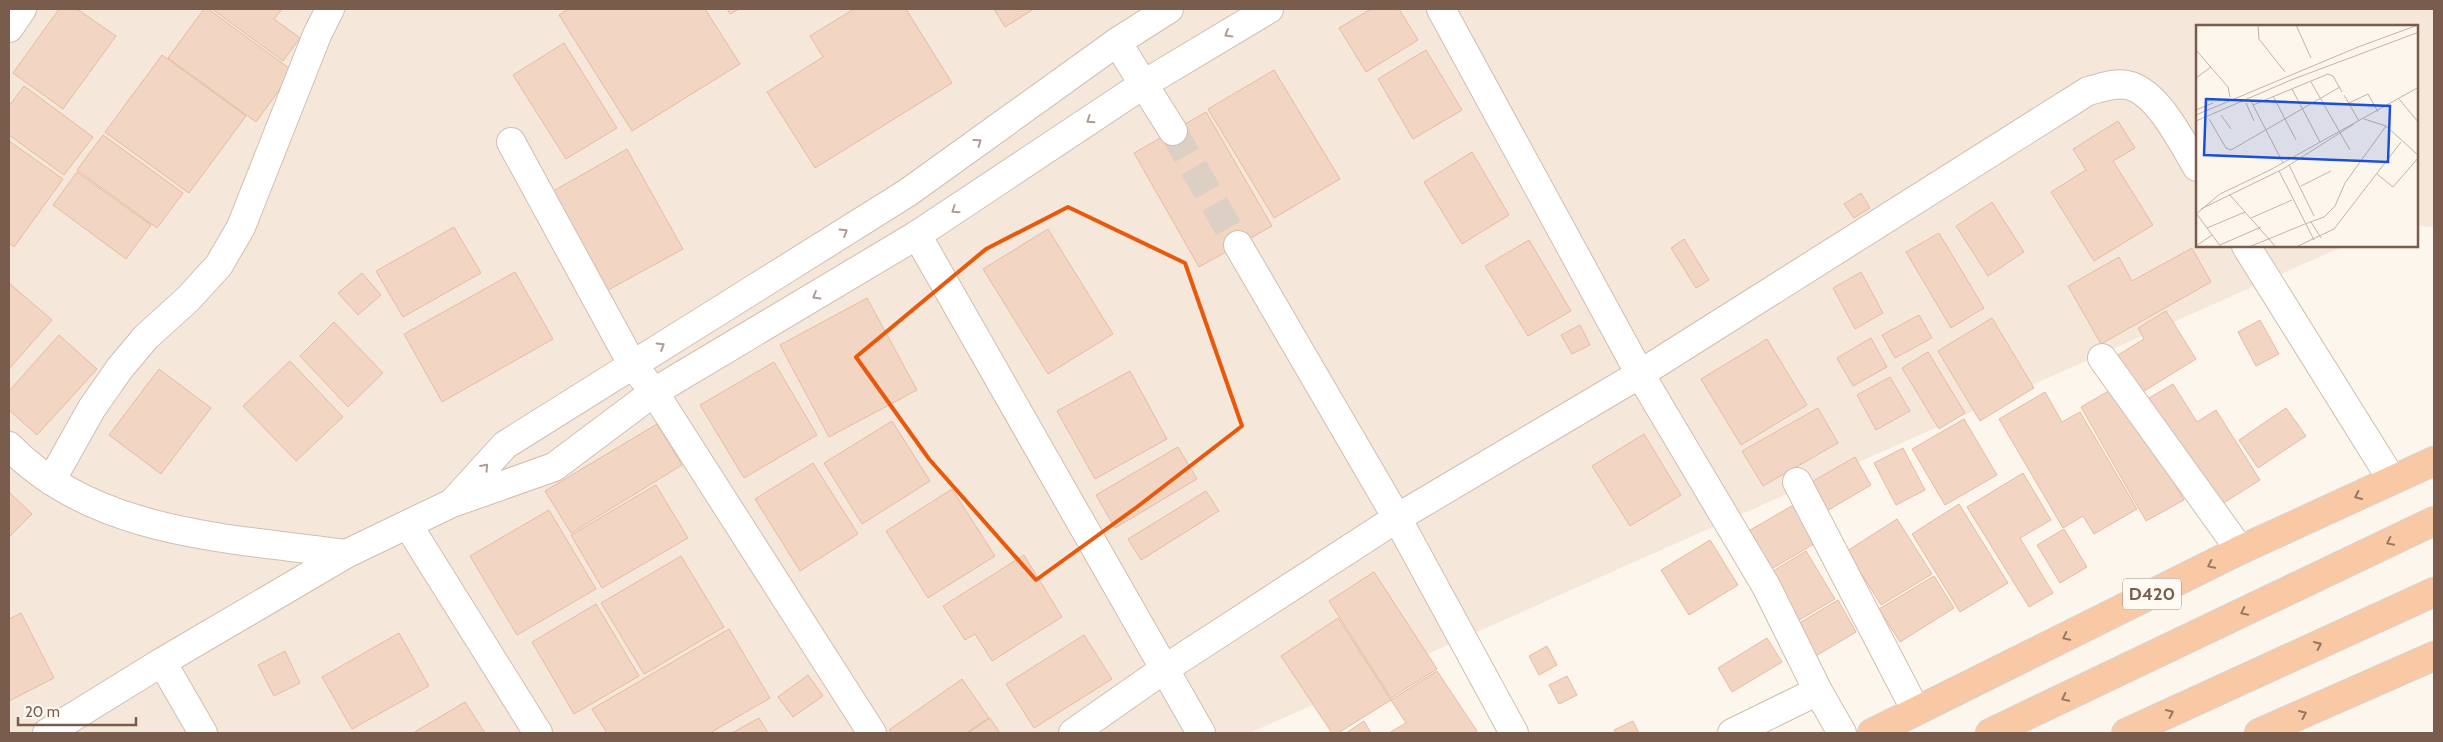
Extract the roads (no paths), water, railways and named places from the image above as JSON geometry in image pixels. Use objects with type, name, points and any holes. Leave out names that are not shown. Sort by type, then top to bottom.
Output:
[{"type":"highway","name":"D420","points":[[1872,733],[2240,550],[2434,461]]},
{"type":"highway","points":[[1999,730],[2434,521]]},
{"type":"highway","points":[[2126,733],[2434,592]]},
{"type":"highway","points":[[2259,733],[2434,656]]},
{"type":"street","points":[[9,28],[22,9]]},
{"type":"street","points":[[51,481],[92,408],[120,368],[146,337],[188,299],[219,265],[240,227],[317,35],[330,9]]},
{"type":"street","points":[[452,503],[505,445],[907,193],[1117,42],[1169,9]]},
{"type":"street","points":[[47,733],[162,662],[346,554],[452,503],[554,467],[654,392],[917,235],[1144,84],[1269,9]]},
{"type":"street","points":[[1441,9],[1640,374],[1766,586],[1818,691],[1842,733]]},
{"type":"street","points":[[1117,42],[1173,131]]},
{"type":"street","points":[[1073,733],[1163,670],[1397,518],[1640,374],[2088,91],[2110,85],[2129,85],[2144,92],[2160,110],[2196,165]]},
{"type":"street","points":[[511,142],[632,364],[654,392],[872,733]]},
{"type":"street","points":[[917,235],[1163,670],[1201,733]]},
{"type":"street","points":[[1238,245],[1397,518],[1514,733]]},
{"type":"street","points":[[2247,248],[2392,480]]},
{"type":"street","points":[[2102,358],[2240,550]]},
{"type":"street","points":[[9,446],[51,481],[88,502],[129,518],[196,533],[346,554]]},
{"type":"street","points":[[1797,482],[1916,711]]},
{"type":"street","points":[[408,525],[538,733]]},
{"type":"street","points":[[162,662],[203,733]]},
{"type":"street","points":[[1732,733],[1818,691]]},
{"type":"tunnel","points":[[1173,131],[1238,245]]}]
